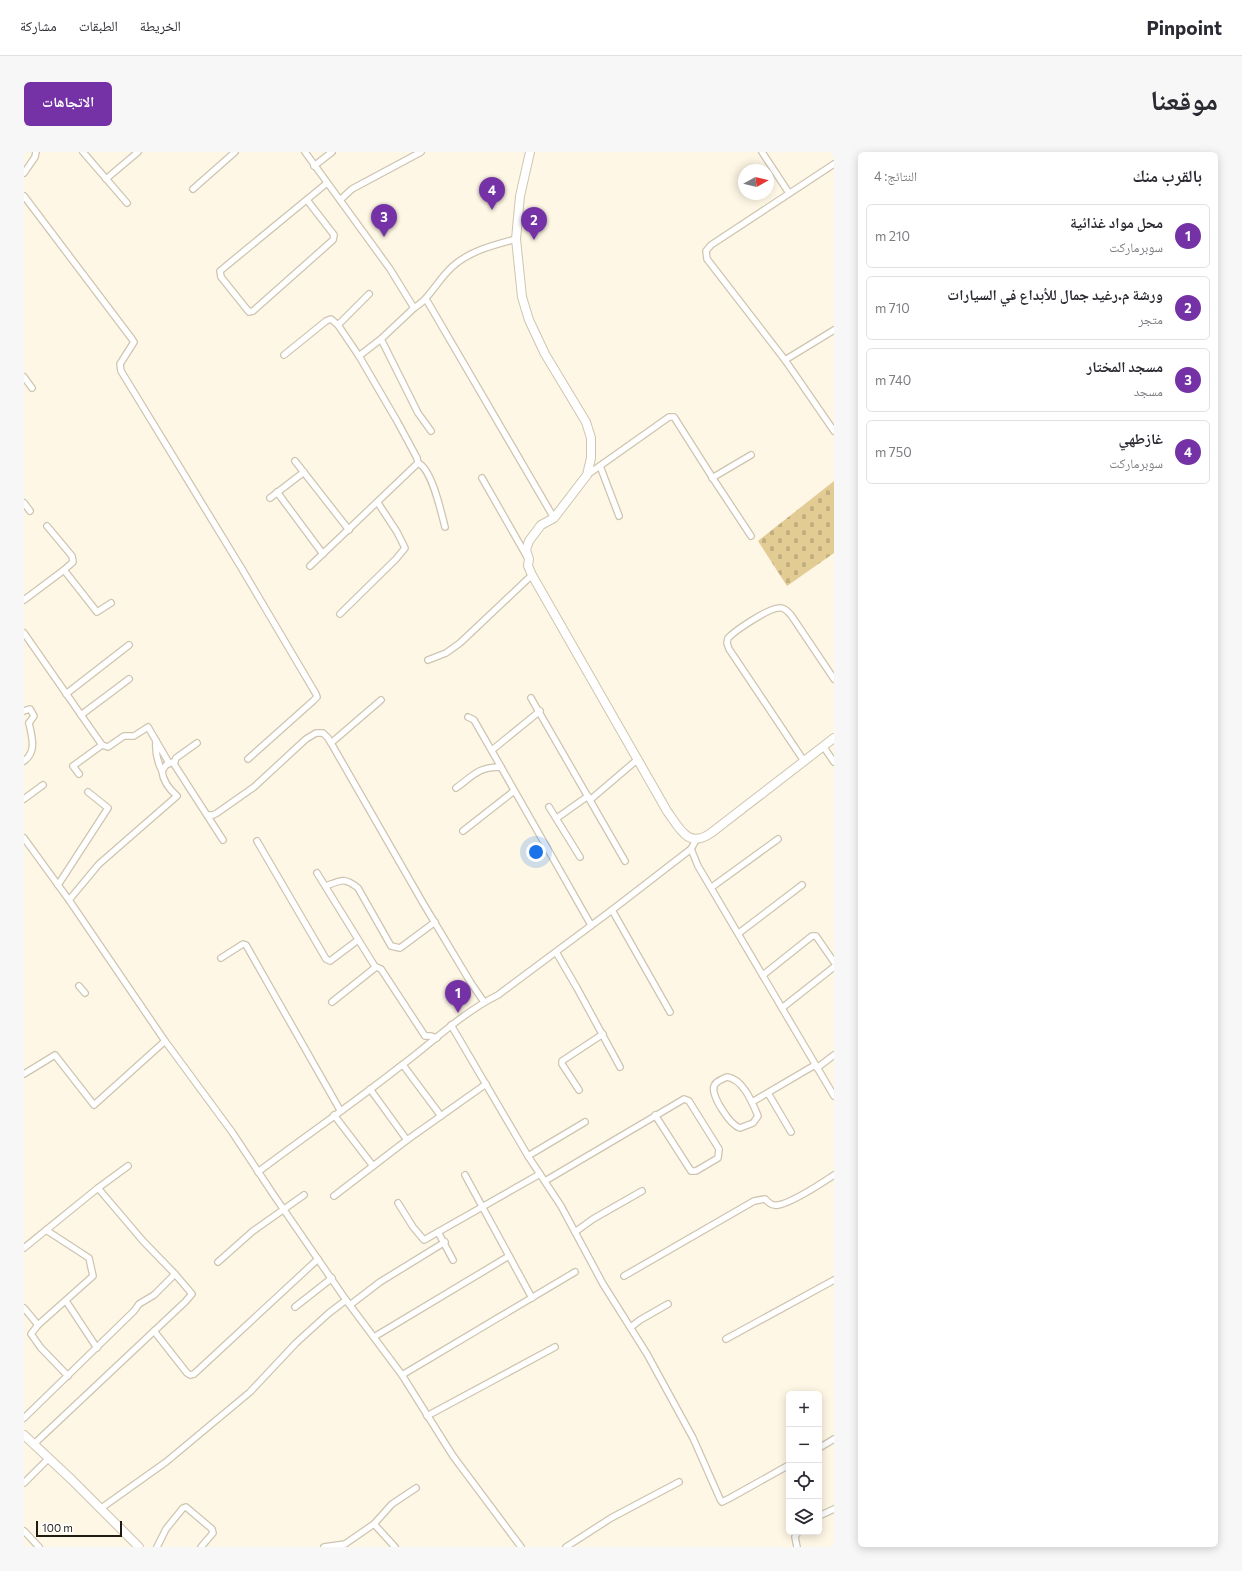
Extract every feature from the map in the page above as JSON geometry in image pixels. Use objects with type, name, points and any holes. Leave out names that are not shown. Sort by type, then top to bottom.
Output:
[{"type":"street","points":[[24,173],[36,152]]},
{"type":"street","points":[[83,152],[127,203]]},
{"type":"street","points":[[106,179],[138,152]]},
{"type":"street","points":[[193,189],[235,152]]},
{"type":"street","points":[[305,152],[390,269],[414,308]]},
{"type":"street","points":[[314,166],[332,152]]},
{"type":"street","points":[[340,200],[352,189],[421,152]]},
{"type":"street","points":[[530,152],[520,196],[516,239],[522,297],[529,320],[545,354],[586,422],[591,438],[591,458],[587,475]]},
{"type":"street","points":[[762,152],[789,193]]},
{"type":"street","points":[[834,164],[711,245],[706,251],[707,259],[785,360],[834,431]]},
{"type":"street","points":[[307,200],[334,235],[333,240],[253,311],[249,312],[221,277],[220,271],[327,183]]},
{"type":"street","points":[[24,196],[134,342],[120,364],[121,371],[238,562],[316,694],[316,698],[313,701],[248,759]]},
{"type":"street","points":[[359,356],[381,339],[414,308],[426,299],[443,276],[461,259],[473,253],[516,239]]},
{"type":"street","points":[[338,325],[369,294]]},
{"type":"street","points":[[426,299],[554,518]]},
{"type":"street","points":[[284,355],[326,320],[331,319],[338,325],[359,356],[397,421],[417,458],[418,463],[422,465],[426,471],[438,499],[445,527]]},
{"type":"street","points":[[785,360],[834,330]]},
{"type":"street","points":[[381,339],[418,412],[431,431]]},
{"type":"street","points":[[24,377],[32,388]]},
{"type":"street","points":[[751,536],[712,478],[676,418],[672,416],[587,475],[554,518],[541,525],[532,537],[526,550],[529,559],[528,566],[532,575],[668,811],[684,834],[696,840],[704,838],[834,738]]},
{"type":"street","points":[[712,478],[750,455]]},
{"type":"street","points":[[295,461],[349,530]]},
{"type":"street","points":[[310,566],[418,463]]},
{"type":"street","points":[[600,466],[619,516]]},
{"type":"street","points":[[270,498],[304,472]]},
{"type":"street","points":[[482,478],[529,559]]},
{"type":"street","points":[[278,492],[323,554]]},
{"type":"street","points":[[340,614],[396,559],[405,548],[398,532],[378,502]]},
{"type":"street","points":[[24,504],[30,511]]},
{"type":"street","points":[[24,600],[73,562],[72,556],[48,526]]},
{"type":"street","points":[[64,570],[97,612],[111,603]]},
{"type":"street","points":[[428,660],[446,653],[460,643],[532,575]]},
{"type":"street","points":[[804,761],[729,650],[727,643],[728,638],[768,610],[780,607],[791,615],[834,679]]},
{"type":"street","points":[[24,633],[26,640],[102,745],[108,747],[124,736],[134,736],[148,727],[204,813],[208,815],[223,840]]},
{"type":"street","points":[[66,694],[129,645]]},
{"type":"street","points":[[81,715],[130,680]]},
{"type":"street","points":[[531,698],[540,711],[624,861]]},
{"type":"street","points":[[331,743],[381,700]]},
{"type":"street","points":[[24,711],[30,709],[34,716],[26,722],[34,744],[29,757],[24,761]]},
{"type":"street","points":[[492,750],[540,711]]},
{"type":"street","points":[[468,717],[474,720],[492,750],[591,925]]},
{"type":"street","points":[[208,815],[217,813],[254,787],[306,739],[316,733],[323,733],[331,743],[369,811],[471,983],[484,1002]]},
{"type":"street","points":[[69,900],[99,864],[176,796],[164,781],[155,752],[156,741]]},
{"type":"street","points":[[162,771],[197,744]]},
{"type":"street","points":[[79,774],[73,766],[102,745]]},
{"type":"street","points":[[823,746],[834,762]]},
{"type":"street","points":[[557,818],[589,798],[638,759]]},
{"type":"street","points":[[456,788],[481,769],[488,767],[501,767]]},
{"type":"street","points":[[24,799],[43,785]]},
{"type":"street","points":[[464,831],[514,791]]},
{"type":"street","points":[[58,885],[108,808],[88,792]]},
{"type":"street","points":[[549,807],[580,857]]},
{"type":"street","points":[[24,838],[69,900],[165,1041],[224,1120],[346,1300],[402,1375],[454,1456],[521,1547]]},
{"type":"street","points":[[712,888],[778,839]]},
{"type":"street","points":[[258,1172],[403,1065],[451,1025],[484,1002],[498,995],[612,910],[691,849],[696,840]]},
{"type":"street","points":[[257,841],[326,959],[330,961],[358,940]]},
{"type":"street","points":[[691,849],[693,858],[739,933],[834,1096]]},
{"type":"street","points":[[317,873],[358,940],[376,967],[381,969],[425,1036],[435,1036],[437,1038]]},
{"type":"street","points":[[326,886],[342,880],[350,881],[358,888],[391,946],[400,948],[435,922]]},
{"type":"street","points":[[739,933],[802,885]]},
{"type":"street","points":[[612,910],[670,1012]]},
{"type":"street","points":[[763,975],[812,936],[816,936],[834,962]]},
{"type":"street","points":[[221,958],[243,944],[246,945],[340,1110]]},
{"type":"street","points":[[556,952],[620,1067]]},
{"type":"street","points":[[332,1002],[376,967]]},
{"type":"street","points":[[782,1008],[834,968]]},
{"type":"street","points":[[79,986],[85,993]]},
{"type":"street","points":[[451,1025],[528,1156],[545,1181],[575,1232],[603,1284],[647,1354],[693,1438],[720,1500],[722,1502],[730,1498],[786,1467]]},
{"type":"street","points":[[579,1090],[562,1064],[562,1061],[603,1034]]},
{"type":"street","points":[[24,1074],[55,1055],[94,1105],[165,1041]]},
{"type":"street","points":[[752,1102],[816,1067],[834,1055]]},
{"type":"street","points":[[403,1065],[441,1116]]},
{"type":"street","points":[[727,1077],[732,1078],[738,1081],[752,1102],[758,1116],[757,1119],[753,1123],[740,1128],[735,1126],[730,1121],[714,1094],[713,1087],[716,1083],[727,1077]]},
{"type":"street","points":[[334,1196],[407,1140],[486,1084]]},
{"type":"street","points":[[370,1089],[407,1140]]},
{"type":"street","points":[[768,1093],[791,1132]]},
{"type":"street","points":[[545,1181],[655,1115],[682,1100],[689,1101],[719,1149],[718,1158],[696,1171],[691,1171],[655,1115]]},
{"type":"street","points":[[334,1115],[373,1166]]},
{"type":"street","points":[[528,1156],[585,1122]]},
{"type":"street","points":[[24,1248],[98,1188],[128,1166]]},
{"type":"street","points":[[398,1203],[424,1240],[540,1174]]},
{"type":"street","points":[[465,1175],[532,1298]]},
{"type":"street","points":[[624,1276],[754,1201],[765,1199],[773,1205],[779,1205],[808,1191],[834,1175]]},
{"type":"street","points":[[34,1444],[176,1311],[192,1294],[143,1241],[98,1188]]},
{"type":"street","points":[[575,1232],[593,1219],[642,1191]]},
{"type":"street","points":[[218,1262],[253,1231],[304,1195]]},
{"type":"street","points":[[46,1230],[89,1258],[93,1276],[38,1325],[32,1335],[68,1376]]},
{"type":"street","points":[[438,1232],[445,1242],[453,1260]]},
{"type":"street","points":[[350,1305],[380,1282],[445,1242]]},
{"type":"street","points":[[374,1337],[509,1256]]},
{"type":"street","points":[[154,1331],[187,1374],[194,1374],[318,1259]]},
{"type":"street","points":[[402,1375],[575,1272]]},
{"type":"street","points":[[24,1418],[97,1348],[134,1311],[139,1304],[150,1298],[175,1274]]},
{"type":"street","points":[[295,1307],[332,1278]]},
{"type":"street","points":[[726,1339],[834,1280]]},
{"type":"street","points":[[100,1509],[166,1462],[250,1392],[296,1343],[346,1300]]},
{"type":"street","points":[[66,1301],[97,1348]]},
{"type":"street","points":[[631,1327],[668,1304]]},
{"type":"street","points":[[24,1308],[38,1325]]},
{"type":"street","points":[[427,1416],[555,1347]]},
{"type":"street","points":[[24,1435],[139,1547]]},
{"type":"street","points":[[822,1446],[834,1439]]},
{"type":"street","points":[[24,1483],[49,1458]]},
{"type":"street","points":[[566,1547],[611,1518],[679,1482]]},
{"type":"street","points":[[324,1547],[345,1544],[374,1524],[392,1504],[416,1488]]},
{"type":"street","points":[[157,1547],[169,1524],[183,1508],[186,1507],[212,1529],[213,1533],[201,1547]]},
{"type":"street","points":[[822,1515],[834,1509]]},
{"type":"street","points":[[374,1524],[395,1547]]},
{"type":"street","points":[[24,1531],[40,1547]]},
{"type":"street","points":[[796,1535],[795,1538],[797,1547]]},
{"type":"green space","points":[[834,481],[834,553],[787,586],[758,541]]},
{"type":"place","name":"غازطهي","points":[[492,210]]},
{"type":"place","name":"مسجد المختار","points":[[384,237]]},
{"type":"place","name":"ورشة م.رغيد جمال للأبداع في السيارات","points":[[534,240]]},
{"type":"place","name":"محل مواد غذائية","points":[[458,1013]]}]
